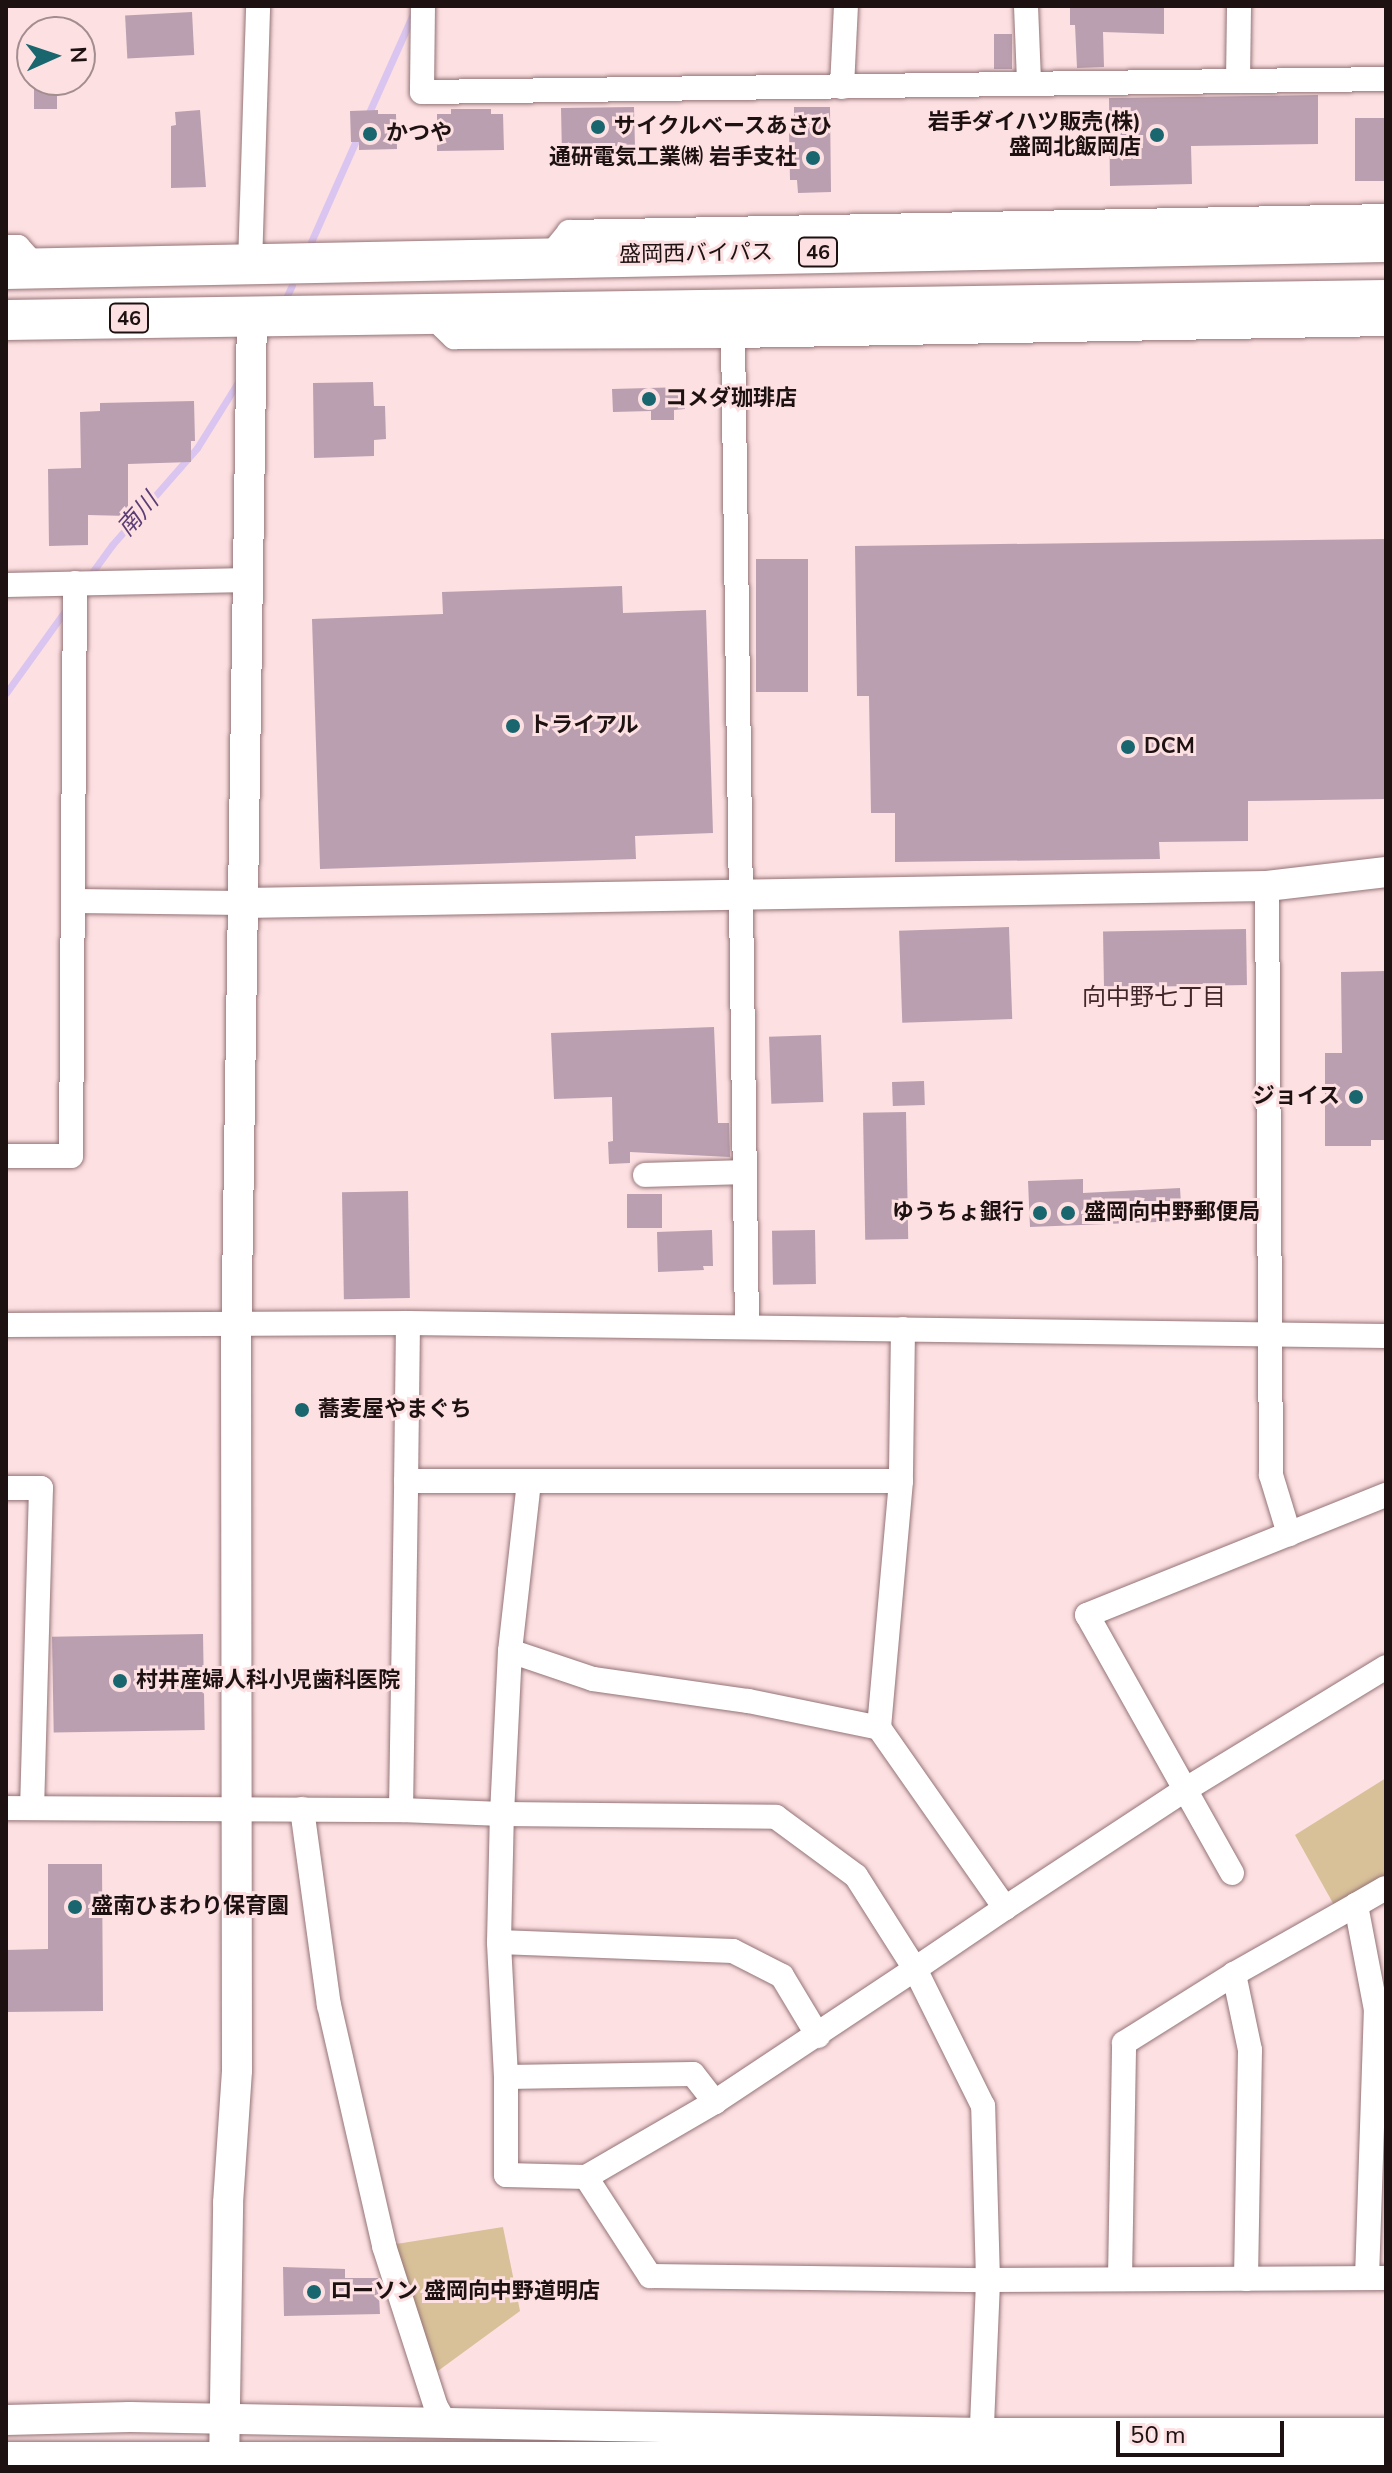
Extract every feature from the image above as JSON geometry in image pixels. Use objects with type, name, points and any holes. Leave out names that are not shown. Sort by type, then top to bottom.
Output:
[{"type":"highway","name":"盛岡西バイパス","points":[[16,261],[250,265],[1386,242]]},
{"type":"highway","name":"46","points":[[6,320],[252,327],[429,313],[1386,300]]},
{"type":"street","points":[[250,265],[258,6]]},
{"type":"street","points":[[423,6],[422,92],[1386,79]]},
{"type":"street","points":[[842,87],[846,6]]},
{"type":"street","points":[[1026,6],[1029,82]]},
{"type":"street","points":[[1238,81],[1239,6]]},
{"type":"street","points":[[549,257],[569,232],[1386,216]]},
{"type":"street","points":[[429,313],[454,337],[733,336],[1386,324]]},
{"type":"street","points":[[224,2463],[228,2203],[237,2070],[237,1326],[252,327]]},
{"type":"street","points":[[733,336],[747,1327]]},
{"type":"street","points":[[6,585],[249,580]]},
{"type":"street","points":[[6,1156],[71,1156],[75,583]]},
{"type":"street","points":[[75,901],[243,903],[1267,886],[1386,872]]},
{"type":"street","points":[[1267,886],[1271,1475],[1289,1534]]},
{"type":"street","points":[[645,1175],[744,1172]]},
{"type":"street","points":[[6,1325],[408,1323],[1272,1332],[1386,1336]]},
{"type":"street","points":[[401,1810],[408,1323]]},
{"type":"street","points":[[903,1329],[901,1481],[879,1728],[1005,1908]]},
{"type":"street","points":[[406,1481],[901,1481]]},
{"type":"street","points":[[529,1481],[510,1651],[502,1814],[499,1942],[506,2077],[506,2175],[586,2177],[715,2102],[1183,1791],[1386,1667]]},
{"type":"street","points":[[6,1488],[41,1488],[32,1808]]},
{"type":"street","points":[[1232,1873],[1183,1791],[1087,1615],[1386,1495]]},
{"type":"street","points":[[510,1651],[593,1679],[748,1701],[879,1728]]},
{"type":"street","points":[[6,1808],[401,1810],[776,1817],[856,1876],[915,1969],[983,2106],[988,2280],[981,2452]]},
{"type":"street","points":[[302,1809],[329,2005],[384,2246],[436,2407],[445,2422]]},
{"type":"street","points":[[1120,2279],[1124,2043],[1234,1974],[1386,1888]]},
{"type":"street","points":[[586,2177],[650,2276],[988,2280],[1377,2278],[1376,2010],[1356,1905]]},
{"type":"street","points":[[499,1942],[733,1951],[782,1976],[818,2036]]},
{"type":"street","points":[[1234,1974],[1250,2050],[1246,2279]]},
{"type":"street","points":[[506,2077],[693,2074],[715,2102]]},
{"type":"street","points":[[6,2420],[224,2418],[445,2422],[981,2452],[1386,2463]]},
{"type":"street","points":[[6,2457],[224,2463],[459,2462],[981,2452],[1386,2433]]},
{"type":"shaded area","points":[[1386,1778],[1386,1888],[1339,1914],[1295,1835]]},
{"type":"shaded area","points":[[503,2227],[520,2311],[431,2376],[390,2245]]},
{"type":"building","points":[[1070,6],[1164,6],[1164,34],[1103,32],[1104,67],[1077,68],[1075,25],[1070,25]]},
{"type":"building","points":[[192,12],[194,55],[127,58],[125,16]]},
{"type":"building","points":[[994,34],[1012,34],[1012,69],[994,69]]},
{"type":"building","points":[[1318,95],[1318,144],[1191,146],[1192,184],[1110,186],[1109,98]]},
{"type":"building","points":[[34,96],[57,96],[57,109],[34,109]]},
{"type":"building","name":"サイクルベースあさひ","points":[[634,107],[635,147],[621,147],[622,152],[609,152],[609,156],[562,156],[561,108]]},
{"type":"building","name":"通研電気工業㈱ 岩手支社","points":[[794,107],[830,107],[831,192],[798,193],[797,180],[790,180],[789,132],[794,131]]},
{"type":"building","points":[[451,109],[491,109],[491,114],[503,114],[504,150],[437,151],[437,114],[451,114]]},
{"type":"building","points":[[200,110],[206,187],[171,188],[171,126],[176,125],[175,112]]},
{"type":"building","points":[[378,110],[378,114],[396,114],[397,149],[359,150],[359,142],[351,142],[350,111]]},
{"type":"building","points":[[1355,118],[1386,118],[1386,181],[1355,181]]},
{"type":"building","points":[[373,382],[374,406],[385,406],[386,439],[374,440],[374,456],[314,458],[313,383]]},
{"type":"building","name":"コメダ珈琲店","points":[[685,387],[685,409],[674,410],[674,420],[651,420],[651,411],[613,412],[612,389]]},
{"type":"building","points":[[194,401],[195,441],[191,441],[191,462],[128,464],[128,516],[88,515],[88,545],[49,546],[48,469],[81,468],[80,412],[100,411],[100,403]]},
{"type":"building","name":"DCM","points":[[1386,539],[1386,799],[1248,801],[1248,841],[1159,842],[1160,859],[895,862],[895,813],[871,813],[869,696],[857,696],[855,546]]},
{"type":"building","points":[[756,559],[808,559],[808,692],[756,692]]},
{"type":"building","name":"トライアル","points":[[622,586],[623,613],[706,610],[713,833],[635,836],[636,859],[320,869],[312,619],[443,614],[442,592]]},
{"type":"building","points":[[1009,927],[1012,1019],[902,1023],[899,931]]},
{"type":"building","points":[[1246,929],[1247,985],[1104,987],[1103,931]]},
{"type":"building","name":"ジョイス","points":[[1386,971],[1386,1140],[1371,1140],[1371,1146],[1325,1146],[1325,1053],[1342,1053],[1341,972]]},
{"type":"building","points":[[714,1027],[718,1123],[729,1123],[730,1157],[630,1152],[630,1163],[609,1164],[608,1142],[613,1141],[612,1097],[554,1099],[551,1033]]},
{"type":"building","points":[[821,1035],[823,1102],[771,1104],[769,1037]]},
{"type":"building","points":[[924,1081],[925,1105],[893,1106],[892,1082]]},
{"type":"building","points":[[906,1112],[908,1239],[865,1240],[863,1113]]},
{"type":"building","points":[[1083,1179],[1083,1193],[1180,1188],[1182,1221],[1030,1227],[1028,1181]]},
{"type":"building","points":[[408,1191],[410,1298],[344,1299],[342,1192]]},
{"type":"building","points":[[627,1194],[662,1194],[662,1228],[627,1228]]},
{"type":"building","points":[[712,1230],[713,1266],[703,1266],[704,1270],[658,1272],[657,1232]]},
{"type":"building","points":[[815,1230],[816,1284],[773,1285],[772,1231]]},
{"type":"building","name":"村井産婦人科小児歯科医院","points":[[203,1634],[205,1730],[54,1733],[52,1637]]},
{"type":"building","name":"盛南ひまわり保育園","points":[[48,1864],[102,1864],[103,2011],[6,2012],[6,1950],[48,1949]]},
{"type":"building","name":"ローソン 盛岡向中野道明店","points":[[283,2267],[345,2269],[345,2278],[378,2278],[380,2314],[284,2316]]},
{"type":"waterway","name":"南川","points":[[367,117],[414,12]]},
{"type":"waterway","name":"南川","points":[[311,242],[358,136]]},
{"type":"waterway","name":"南川","points":[[286,298],[292,285]]},
{"type":"waterway","name":"南川","points":[[88,578],[112,545],[197,448],[240,379]]},
{"type":"waterway","name":"南川","points":[[6,693],[67,608]]},
{"type":"place","name":"サイクルベースあさひ","points":[[598,127]]},
{"type":"place","name":"かつや","points":[[370,134]]},
{"type":"place","name":"岩手ダイハツ販売(株) 盛岡北飯岡店","points":[[1157,135]]},
{"type":"place","name":"通研電気工業㈱ 岩手支社","points":[[813,158]]},
{"type":"place","name":"コメダ珈琲店","points":[[649,399]]},
{"type":"place","name":"トライアル","points":[[513,726]]},
{"type":"place","name":"DCM","points":[[1128,747]]},
{"type":"place","name":"ジョイス","points":[[1356,1097]]},
{"type":"place","name":"ゆうちょ銀行","points":[[1040,1213]]},
{"type":"place","name":"盛岡向中野郵便局","points":[[1068,1213]]},
{"type":"place","name":"蕎麦屋やまぐち","points":[[302,1410]]},
{"type":"place","name":"村井産婦人科小児歯科医院","points":[[120,1681]]},
{"type":"place","name":"盛南ひまわり保育園","points":[[75,1907]]},
{"type":"place","name":"ローソン 盛岡向中野道明店","points":[[314,2292]]},
{"type":"district","name":"向中野七丁目","points":[[1154,998]]}]
